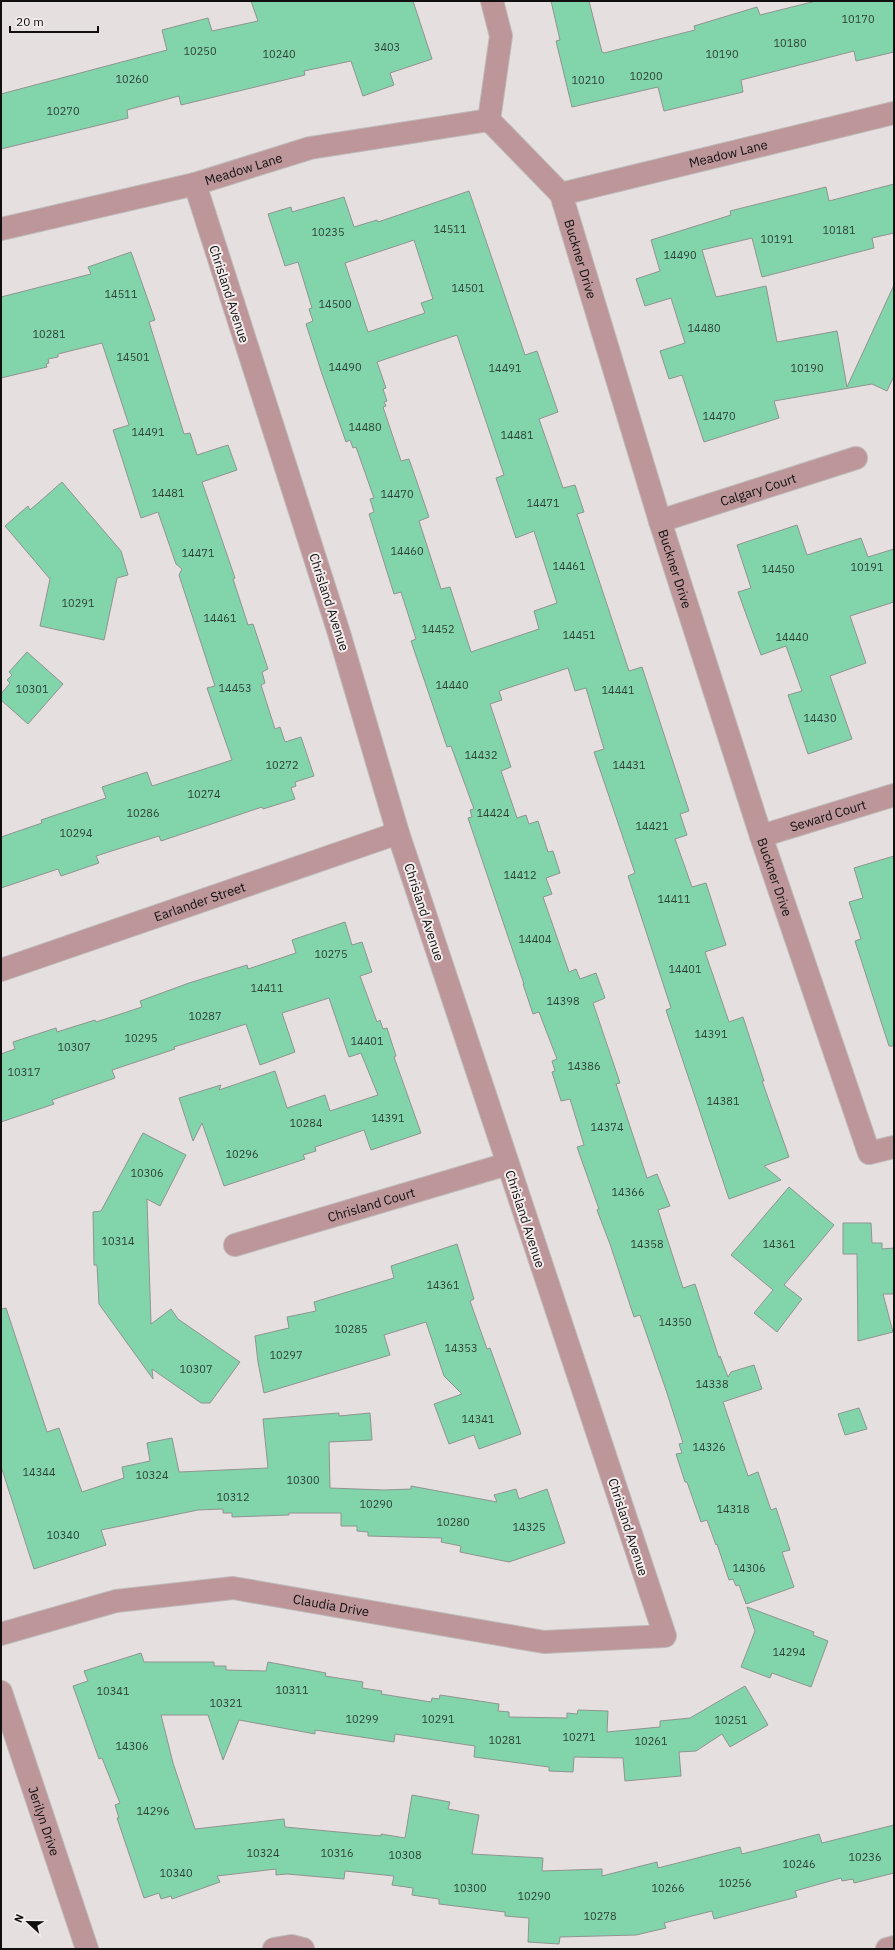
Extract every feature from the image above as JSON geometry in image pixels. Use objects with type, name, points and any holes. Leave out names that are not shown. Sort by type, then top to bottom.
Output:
[{"type":"street","points":[[489,120],[500,36],[492,1]]},
{"type":"street","name":"Meadow Lane","points":[[561,194],[894,113]]},
{"type":"street","name":"Meadow Lane","points":[[1,229],[195,184],[310,148],[489,120]]},
{"type":"street","name":"Buckner Drive","points":[[489,120],[561,194],[660,521],[761,836],[869,1153],[894,1147]]},
{"type":"street","name":"Chrisland Avenue","points":[[195,184],[339,633],[398,833],[665,1636]]},
{"type":"street","name":"Calgary Court","points":[[660,521],[856,458]]},
{"type":"street","name":"Seward Court","points":[[761,836],[894,795]]},
{"type":"street","name":"Earlander Street","points":[[1,970],[398,833]]},
{"type":"street","name":"Chrisland Court","points":[[235,1245],[507,1164]]},
{"type":"street","name":"Claudia Drive","points":[[1,1634],[116,1601],[234,1588],[544,1642],[665,1636]]},
{"type":"street","name":"Jerilyn Drive","points":[[1,1692],[87,1949]]},
{"type":"street","points":[[274,1949],[291,1946],[303,1949]]},
{"type":"street","points":[[887,1949],[894,1947]]},
{"type":"building","points":[[251,1],[413,1],[432,59],[390,73],[394,85],[363,96],[351,61],[304,71],[305,75],[181,105],[179,96],[127,110],[128,118],[1,149],[1,94],[167,50],[162,30],[208,18],[212,31],[258,21]]},
{"type":"building","points":[[551,1],[589,1],[602,52],[604,53],[695,30],[694,26],[757,7],[760,15],[816,1],[894,1],[894,52],[856,61],[854,51],[741,80],[743,92],[664,111],[658,87],[572,107],[556,41],[560,40]]},
{"type":"building","points":[[894,184],[894,233],[872,238],[874,248],[762,277],[752,238],[702,250],[716,297],[766,286],[777,342],[837,331],[847,387],[894,285],[894,376],[887,391],[872,384],[774,401],[779,418],[704,442],[682,375],[669,379],[660,351],[685,343],[671,298],[645,306],[636,279],[660,271],[651,240],[731,215],[730,211],[826,187],[829,201]]},
{"type":"building","points":[[469,191],[525,355],[537,351],[558,412],[539,419],[563,488],[575,485],[584,512],[577,514],[629,671],[642,667],[689,811],[680,814],[687,835],[675,839],[692,887],[706,883],[726,945],[705,952],[729,1022],[743,1017],[764,1081],[762,1081],[789,1157],[764,1166],[781,1180],[729,1199],[666,1010],[671,1008],[628,876],[635,873],[594,752],[604,749],[586,688],[575,691],[568,668],[499,691],[502,700],[490,704],[511,767],[501,771],[517,818],[526,815],[529,824],[538,821],[548,852],[553,851],[560,873],[546,878],[552,894],[543,897],[569,972],[576,969],[580,979],[596,973],[605,998],[593,1003],[620,1083],[616,1084],[647,1178],[657,1174],[670,1206],[658,1210],[683,1288],[695,1284],[719,1358],[720,1356],[728,1377],[731,1372],[754,1365],[762,1389],[723,1402],[748,1476],[758,1472],[771,1510],[776,1508],[790,1550],[782,1552],[794,1587],[746,1604],[739,1585],[736,1586],[733,1579],[729,1580],[707,1520],[701,1522],[687,1482],[685,1482],[676,1454],[682,1453],[679,1444],[683,1443],[666,1390],[640,1315],[634,1317],[597,1210],[599,1209],[577,1147],[584,1145],[570,1099],[561,1101],[552,1072],[555,1071],[552,1061],[557,1059],[539,1012],[533,1014],[468,818],[472,817],[470,810],[474,809],[451,746],[447,747],[411,641],[416,639],[401,592],[394,594],[369,514],[374,512],[370,499],[374,498],[356,447],[353,448],[350,440],[346,442],[306,324],[313,321],[309,309],[312,308],[298,262],[285,266],[268,214],[291,207],[292,212],[344,197],[354,227],[377,220],[378,222]],"holes":[[[414,240],[433,299],[421,303],[425,313],[368,332],[345,263]],[[457,335],[504,475],[496,478],[516,538],[534,531],[557,603],[534,611],[539,629],[471,652],[450,587],[441,589],[419,521],[429,517],[409,459],[401,461],[383,407],[386,406],[384,402],[387,401],[383,389],[386,388],[377,362]]]},
{"type":"building","points":[[131,252],[155,320],[149,322],[184,434],[190,433],[197,455],[228,445],[237,470],[202,482],[235,578],[233,579],[248,625],[253,624],[268,669],[262,672],[265,683],[261,685],[275,729],[280,727],[285,742],[301,737],[314,776],[295,782],[296,786],[291,788],[295,799],[263,809],[262,807],[161,841],[159,836],[96,856],[99,863],[61,876],[58,869],[1,888],[1,837],[42,823],[41,820],[106,798],[102,787],[147,772],[152,786],[232,760],[207,688],[215,686],[179,575],[182,569],[176,564],[158,512],[141,518],[113,430],[129,425],[102,343],[58,354],[58,357],[48,359],[49,363],[46,364],[47,367],[1,378],[1,297],[91,274],[88,267]]},
{"type":"building","points":[[62,482],[121,551],[128,575],[117,578],[104,640],[40,626],[50,579],[5,526],[28,506],[30,510]]},
{"type":"building","points":[[797,525],[807,555],[861,538],[868,557],[894,549],[894,602],[850,616],[866,663],[830,676],[852,739],[808,754],[788,695],[802,691],[786,646],[761,655],[738,592],[751,588],[737,545]]},
{"type":"building","points":[[27,652],[63,684],[28,724],[1,700],[1,694],[10,683],[7,680],[12,675],[9,672]]},
{"type":"building","points":[[894,856],[894,1046],[889,1046],[855,941],[861,939],[849,902],[863,898],[854,868]]},
{"type":"building","points":[[345,922],[352,945],[362,942],[372,972],[360,976],[377,1022],[380,1020],[383,1029],[387,1028],[396,1056],[394,1057],[421,1133],[371,1150],[364,1130],[315,1147],[316,1151],[303,1155],[305,1159],[224,1186],[202,1123],[193,1141],[179,1098],[221,1085],[219,1090],[275,1071],[287,1108],[325,1095],[330,1111],[378,1095],[361,1053],[349,1057],[329,998],[282,1013],[295,1052],[260,1065],[246,1024],[174,1047],[175,1049],[112,1070],[115,1078],[52,1100],[54,1104],[1,1122],[1,1054],[15,1049],[13,1042],[56,1028],[57,1032],[95,1020],[96,1022],[142,1007],[140,1001],[189,983],[247,965],[248,969],[296,953],[292,940]]},
{"type":"building","points":[[143,1133],[186,1155],[160,1206],[147,1199],[151,1324],[171,1309],[178,1319],[240,1362],[210,1403],[201,1403],[152,1369],[153,1379],[99,1304],[97,1265],[94,1265],[93,1212],[101,1211]]},
{"type":"building","points":[[789,1187],[834,1225],[784,1285],[802,1299],[777,1332],[754,1313],[773,1290],[731,1255]]},
{"type":"building","points":[[843,1223],[871,1223],[872,1243],[882,1243],[882,1249],[894,1248],[894,1294],[883,1294],[893,1332],[858,1341],[857,1254],[843,1254]]},
{"type":"building","points":[[457,1244],[474,1299],[470,1301],[487,1349],[490,1348],[521,1434],[479,1449],[474,1435],[449,1444],[434,1404],[462,1394],[444,1376],[426,1322],[384,1335],[390,1355],[264,1393],[255,1336],[289,1328],[287,1317],[316,1311],[314,1302],[394,1278],[391,1266]]},
{"type":"building","points":[[6,1308],[47,1432],[59,1428],[82,1492],[124,1478],[122,1467],[150,1461],[147,1443],[172,1438],[179,1472],[268,1468],[263,1419],[339,1413],[339,1416],[370,1413],[372,1440],[329,1442],[330,1488],[384,1490],[411,1489],[411,1486],[497,1502],[494,1495],[516,1489],[519,1499],[547,1489],[565,1543],[509,1562],[460,1552],[461,1546],[441,1542],[442,1538],[368,1536],[368,1532],[357,1531],[357,1526],[341,1526],[341,1513],[289,1513],[289,1515],[232,1517],[232,1513],[223,1513],[223,1509],[198,1510],[101,1530],[106,1545],[34,1569],[1,1466],[1,1309]]},
{"type":"building","points":[[859,1408],[867,1429],[845,1435],[838,1414]]},
{"type":"building","points":[[747,1607],[814,1632],[813,1635],[828,1641],[811,1687],[772,1673],[770,1678],[741,1667],[755,1631]]},
{"type":"building","points":[[141,1653],[144,1662],[214,1662],[214,1666],[226,1666],[226,1670],[266,1671],[268,1662],[326,1673],[325,1676],[363,1682],[362,1688],[382,1691],[381,1694],[431,1702],[432,1698],[439,1699],[440,1695],[499,1704],[498,1711],[509,1712],[509,1717],[567,1718],[567,1713],[577,1714],[578,1710],[608,1711],[607,1732],[660,1727],[660,1721],[690,1718],[745,1686],[768,1725],[730,1747],[722,1734],[696,1751],[679,1752],[681,1776],[625,1781],[623,1758],[574,1757],[573,1772],[549,1771],[549,1767],[474,1757],[475,1746],[395,1734],[394,1742],[315,1730],[315,1734],[239,1720],[223,1760],[208,1715],[161,1715],[173,1763],[195,1829],[284,1819],[285,1827],[381,1836],[381,1834],[405,1838],[412,1795],[450,1802],[448,1809],[479,1815],[472,1854],[543,1858],[542,1871],[602,1869],[602,1876],[657,1862],[658,1868],[740,1847],[742,1854],[819,1834],[822,1843],[894,1825],[894,1873],[854,1883],[853,1879],[842,1881],[841,1878],[795,1891],[797,1897],[714,1919],[712,1911],[664,1923],[666,1928],[636,1935],[560,1937],[559,1944],[528,1942],[529,1918],[505,1916],[505,1912],[439,1904],[439,1899],[412,1895],[413,1888],[392,1885],[394,1876],[345,1871],[344,1879],[287,1874],[276,1875],[276,1869],[217,1876],[220,1882],[172,1899],[171,1896],[161,1899],[159,1893],[144,1898],[117,1818],[119,1818],[115,1805],[120,1803],[102,1758],[99,1759],[73,1686],[88,1681],[84,1671]]}]
